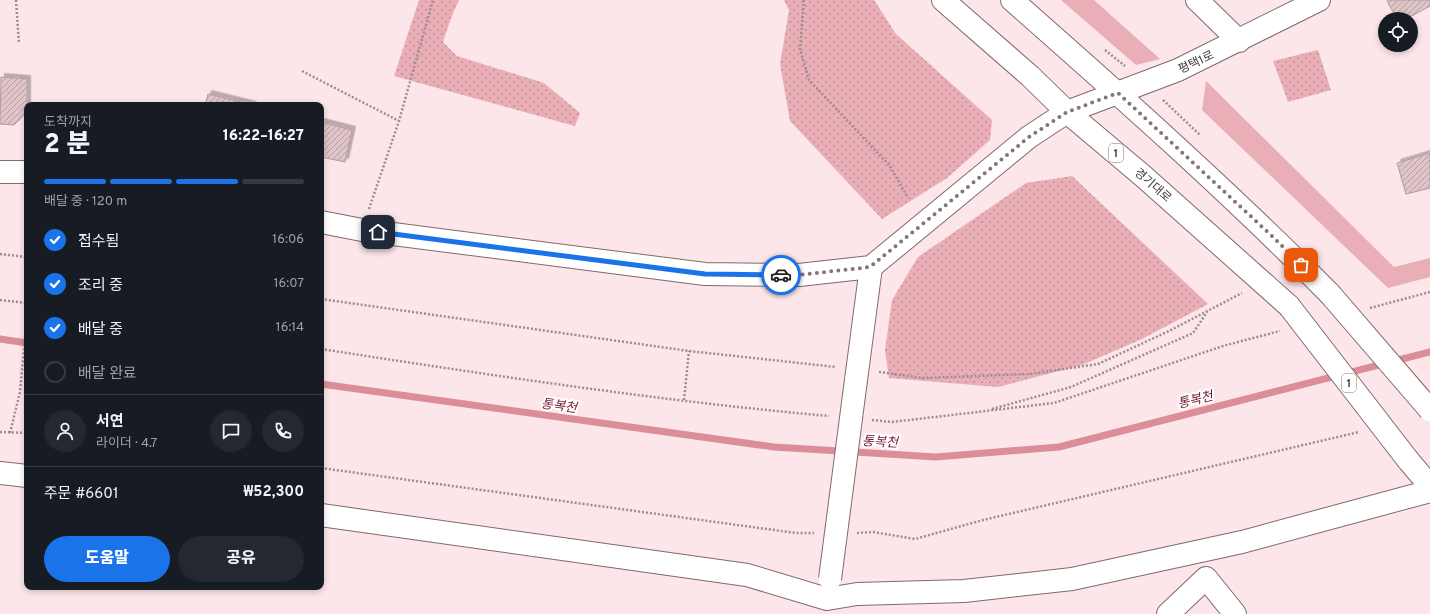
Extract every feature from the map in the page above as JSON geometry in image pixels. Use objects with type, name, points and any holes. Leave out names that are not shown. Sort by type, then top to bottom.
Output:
[{"type":"street","name":"경기대로","points":[[944,0],[1030,76],[1067,112],[1144,176],[1289,306],[1408,460],[1430,486]]},
{"type":"street","points":[[1012,0],[1118,93],[1272,236],[1330,294],[1430,410]]},
{"type":"street","points":[[1196,0],[1239,42]]},
{"type":"street","name":"평택1로","points":[[870,267],[1029,137],[1067,112],[1178,70],[1239,42],[1319,0]]},
{"type":"street","points":[[0,172],[24,172]]},
{"type":"street","points":[[324,223],[362,230],[705,274],[799,275],[870,267],[827,597]]},
{"type":"street","points":[[0,473],[24,476]]},
{"type":"street","points":[[324,515],[747,576],[827,597],[857,594],[964,591],[1072,579],[1242,542],[1430,491]]},
{"type":"street","points":[[1168,614],[1206,578],[1235,614]]},
{"type":"path","points":[[16,0],[19,44]]},
{"type":"path","points":[[362,230],[399,121],[433,0]]},
{"type":"path","points":[[804,0],[800,49],[809,80],[890,166],[908,198]]},
{"type":"path","points":[[302,71],[399,121]]},
{"type":"path","points":[[0,254],[24,257]]},
{"type":"path","points":[[324,299],[857,375],[923,378],[1030,374],[1098,364],[1169,332],[1262,282]]},
{"type":"path","points":[[0,300],[24,303]]},
{"type":"path","points":[[984,411],[1071,387],[1193,333],[1207,312]]},
{"type":"path","points":[[684,400],[689,351]]},
{"type":"path","points":[[10,433],[20,392],[24,362]]},
{"type":"path","points":[[850,533],[873,532],[915,539],[983,520],[1366,430]]},
{"type":"path","points":[[0,432],[24,433]]},
{"type":"path","points":[[324,468],[796,533],[819,533]]},
{"type":"shaded area","points":[[419,0],[459,0],[443,42],[457,56],[544,83],[580,113],[575,126],[394,76]]},
{"type":"shaded area","points":[[784,0],[874,0],[896,34],[992,120],[990,140],[947,178],[882,219],[790,121],[780,64],[789,10]]},
{"type":"shaded area","points":[[1061,0],[1094,0],[1160,59],[1136,65]]},
{"type":"shaded area","points":[[1318,50],[1331,90],[1288,102],[1273,61]]},
{"type":"shaded area","points":[[1206,81],[1394,267],[1430,258],[1430,277],[1388,288],[1202,110]]},
{"type":"shaded area","points":[[1072,176],[1208,304],[1142,339],[1082,365],[998,387],[889,378],[885,350],[892,300],[918,257],[1026,183]]},
{"type":"building","points":[[1430,0],[1430,6],[1418,12],[1393,12],[1387,1]]},
{"type":"building","points":[[1,77],[27,79],[27,102],[24,102],[24,114],[14,125],[0,124]]},
{"type":"building","points":[[208,94],[241,102],[206,102]]},
{"type":"building","points":[[324,123],[352,130],[345,162],[324,158]]},
{"type":"building","points":[[1430,153],[1430,188],[1406,194],[1397,163]]},
{"type":"waterway","name":"통복천","points":[[0,339],[24,343]]},
{"type":"waterway","name":"통복천","points":[[324,384],[774,447],[936,457],[1059,447],[1430,352]]},
{"type":"way so far","points":[[781,275],[799,275],[870,267],[1029,137],[1067,112],[1118,93],[1272,236],[1301,265]]},
{"type":"route","points":[[378,232],[705,274],[781,275]]}]
